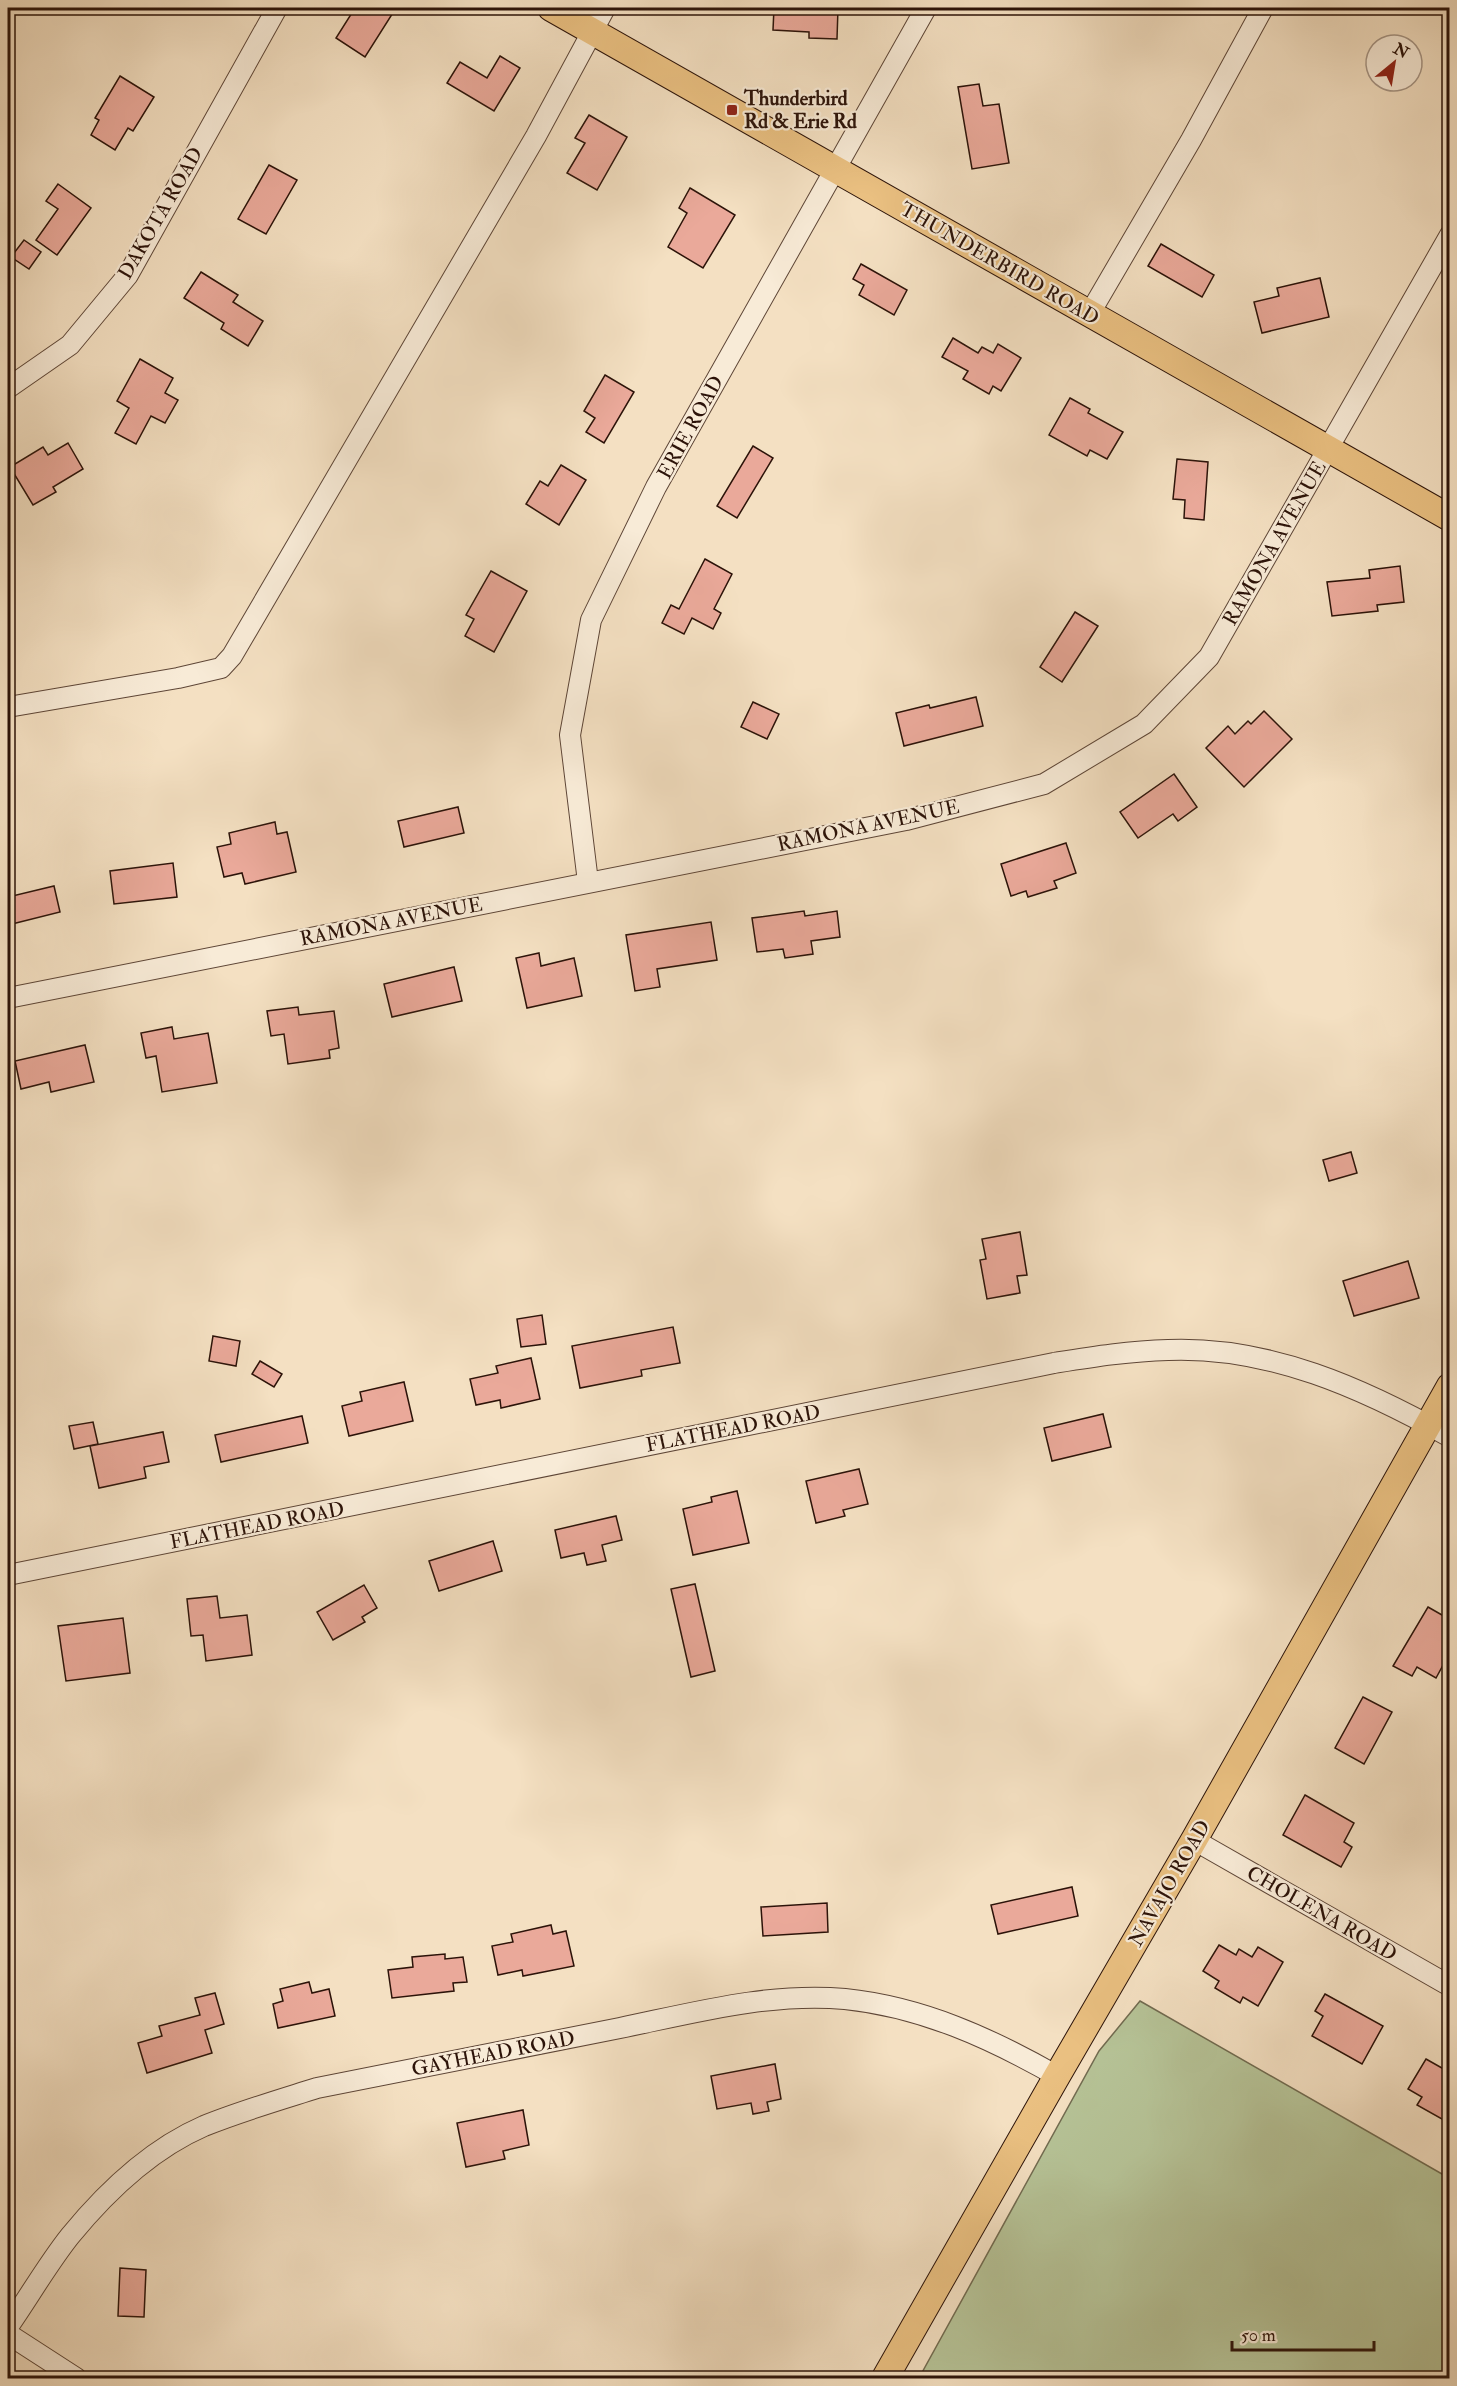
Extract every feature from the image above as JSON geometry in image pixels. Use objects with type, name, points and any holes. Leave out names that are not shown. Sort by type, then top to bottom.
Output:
[{"type":"main road","name":"THUNDERBIRD ROAD","points":[[551,8],[1449,518]]},
{"type":"main road","name":"NAVAJO ROAD","points":[[885,2379],[1194,1840],[1438,1431],[1449,1386]]},
{"type":"street","name":"DAKOTA ROAD","points":[[8,388],[70,345],[128,275],[277,8]]},
{"type":"street","points":[[8,707],[178,678],[221,668],[232,656],[525,156],[605,8]]},
{"type":"street","name":"ERIE ROAD","points":[[588,882],[570,735],[591,620],[656,487],[926,8]]},
{"type":"street","points":[[1090,314],[1185,150],[1263,8]]},
{"type":"street","name":"RAMONA AVENUE","points":[[8,998],[906,820],[1044,784],[1144,724],[1209,657],[1449,235]]},
{"type":"street","name":"FLATHEAD ROAD","points":[[8,1575],[1112,1353],[1170,1350],[1250,1357],[1327,1377],[1366,1393],[1438,1431]]},
{"type":"street","name":"CHOLENA ROAD","points":[[1194,1840],[1449,1986]]},
{"type":"street","name":"GAYHEAD ROAD","points":[[8,2327],[70,2237],[113,2189],[155,2155],[202,2127],[317,2088],[695,2013],[777,1999],[844,1999],[900,2008],[958,2026],[1005,2047],[1057,2076]]},
{"type":"street","points":[[8,2334],[76,2379]]},
{"type":"green space","points":[[1140,2001],[1449,2178],[1449,2378],[919,2378],[1099,2051]]},
{"type":"building","points":[[355,8],[396,8],[365,57],[336,38]]},
{"type":"building","points":[[774,8],[838,8],[837,39],[809,38],[809,32],[773,30]]},
{"type":"building","points":[[500,56],[520,68],[494,111],[447,83],[460,62],[487,78]]},
{"type":"building","points":[[120,76],[154,97],[133,131],[128,128],[115,150],[91,135],[99,120],[95,118]]},
{"type":"building","points":[[979,84],[983,106],[999,104],[1009,163],[972,169],[958,87]]},
{"type":"building","points":[[589,115],[627,137],[597,190],[567,173],[585,143],[575,138]]},
{"type":"building","points":[[269,165],[297,180],[266,234],[238,219]]},
{"type":"building","points":[[58,184],[91,208],[57,255],[36,240],[58,209],[46,201]]},
{"type":"building","points":[[690,188],[735,215],[703,268],[668,247],[687,213],[679,208]]},
{"type":"building","points":[[24,240],[41,252],[29,269],[11,257]]},
{"type":"building","points":[[1161,244],[1214,275],[1202,297],[1148,266]]},
{"type":"building","points":[[861,264],[907,290],[894,315],[859,295],[864,285],[853,279]]},
{"type":"building","points":[[201,272],[238,295],[233,302],[263,321],[248,346],[221,329],[224,323],[184,298]]},
{"type":"building","points":[[1320,278],[1329,317],[1262,333],[1254,302],[1279,296],[1277,288]]},
{"type":"building","points":[[953,338],[978,353],[982,347],[993,353],[998,344],[1021,358],[1001,391],[993,386],[989,394],[963,379],[968,371],[942,357]]},
{"type":"building","points":[[140,359],[173,378],[165,393],[178,400],[165,423],[151,416],[136,444],[115,433],[129,408],[117,401]]},
{"type":"building","points":[[605,375],[634,392],[604,443],[586,432],[595,418],[584,411]]},
{"type":"building","points":[[1070,398],[1090,409],[1088,413],[1123,432],[1107,459],[1090,450],[1087,456],[1049,435]]},
{"type":"building","points":[[68,443],[83,469],[53,487],[56,492],[33,505],[10,467],[43,447],[48,455]]},
{"type":"building","points":[[753,446],[773,458],[737,518],[717,506]]},
{"type":"building","points":[[1177,459],[1208,462],[1204,520],[1184,518],[1185,500],[1173,499]]},
{"type":"building","points":[[561,465],[586,480],[559,525],[526,504],[540,481],[548,486]]},
{"type":"building","points":[[705,559],[732,574],[714,609],[721,613],[713,629],[692,618],[684,634],[662,623],[671,605],[679,609]]},
{"type":"building","points":[[1400,566],[1404,602],[1377,605],[1378,611],[1332,616],[1327,582],[1370,578],[1369,570]]},
{"type":"building","points":[[491,571],[527,591],[494,652],[465,636],[474,619],[466,615]]},
{"type":"building","points":[[1075,612],[1098,626],[1062,682],[1040,667]]},
{"type":"building","points":[[976,697],[983,726],[904,746],[896,713]]},
{"type":"building","points":[[753,702],[779,714],[767,739],[741,727]]},
{"type":"building","points":[[1264,711],[1292,739],[1244,787],[1206,748],[1228,726],[1235,734],[1248,721],[1251,724]]},
{"type":"building","points":[[1174,774],[1197,807],[1178,821],[1173,814],[1138,838],[1120,812]]},
{"type":"building","points":[[458,807],[464,833],[404,847],[398,821]]},
{"type":"building","points":[[275,822],[277,834],[287,832],[296,872],[245,884],[242,873],[224,877],[217,847],[231,844],[229,833]]},
{"type":"building","points":[[1066,843],[1076,873],[1054,881],[1057,888],[1028,897],[1026,891],[1011,896],[1001,864]]},
{"type":"building","points":[[173,863],[177,897],[114,904],[110,871]]},
{"type":"building","points":[[54,886],[60,912],[8,925],[8,897]]},
{"type":"building","points":[[804,911],[805,916],[837,911],[840,937],[811,941],[813,954],[785,958],[783,949],[757,952],[752,918]]},
{"type":"building","points":[[711,922],[717,960],[657,969],[660,987],[635,991],[626,935]]},
{"type":"building","points":[[539,953],[541,966],[574,958],[582,996],[527,1008],[516,958]]},
{"type":"building","points":[[454,967],[462,1001],[392,1017],[384,984]]},
{"type":"building","points":[[298,1007],[299,1015],[334,1011],[339,1048],[329,1050],[330,1058],[288,1064],[284,1034],[271,1036],[267,1011]]},
{"type":"building","points":[[172,1027],[174,1039],[208,1033],[217,1083],[162,1092],[156,1056],[146,1058],[141,1033]]},
{"type":"building","points":[[85,1045],[94,1082],[51,1092],[49,1082],[21,1089],[15,1061]]},
{"type":"building","points":[[1351,1152],[1357,1173],[1329,1181],[1323,1160]]},
{"type":"building","points":[[1020,1232],[1027,1275],[1017,1276],[1020,1293],[987,1299],[980,1260],[986,1259],[982,1239]]},
{"type":"building","points":[[1408,1261],[1419,1298],[1354,1316],[1343,1281]]},
{"type":"building","points":[[542,1315],[546,1344],[521,1347],[517,1319]]},
{"type":"building","points":[[673,1327],[680,1363],[641,1370],[642,1376],[580,1388],[572,1346]]},
{"type":"building","points":[[213,1336],[240,1341],[236,1366],[209,1361]]},
{"type":"building","points":[[531,1358],[540,1399],[501,1408],[500,1400],[476,1405],[470,1379],[498,1373],[496,1366]]},
{"type":"building","points":[[260,1361],[282,1374],[274,1387],[252,1374]]},
{"type":"building","points":[[404,1382],[413,1421],[349,1436],[342,1406],[362,1401],[360,1392]]},
{"type":"building","points":[[1103,1414],[1111,1447],[1052,1461],[1044,1428]]},
{"type":"building","points":[[302,1416],[308,1443],[221,1462],[215,1435]]},
{"type":"building","points":[[93,1422],[98,1444],[74,1449],[69,1426]]},
{"type":"building","points":[[163,1432],[169,1462],[144,1467],[146,1478],[99,1488],[90,1446]]},
{"type":"building","points":[[859,1469],[868,1504],[843,1510],[845,1516],[816,1523],[806,1481]]},
{"type":"building","points":[[737,1491],[749,1543],[693,1555],[683,1509],[712,1502],[711,1497]]},
{"type":"building","points":[[616,1516],[622,1540],[602,1545],[606,1561],[587,1565],[584,1553],[561,1558],[555,1530]]},
{"type":"building","points":[[493,1541],[502,1571],[439,1591],[429,1561]]},
{"type":"building","points":[[695,1584],[715,1671],[691,1677],[671,1589]]},
{"type":"building","points":[[364,1585],[377,1608],[362,1617],[365,1622],[333,1640],[317,1612]]},
{"type":"building","points":[[217,1596],[220,1618],[247,1615],[252,1655],[206,1661],[203,1635],[191,1636],[187,1599]]},
{"type":"building","points":[[1428,1607],[1449,1619],[1449,1654],[1436,1678],[1417,1667],[1412,1676],[1393,1666]]},
{"type":"building","points":[[123,1618],[130,1673],[66,1681],[58,1626]]},
{"type":"building","points":[[1363,1697],[1392,1712],[1364,1764],[1335,1748]]},
{"type":"building","points":[[1305,1795],[1354,1823],[1344,1842],[1352,1847],[1341,1867],[1283,1835]]},
{"type":"building","points":[[1072,1887],[1078,1916],[998,1934],[991,1905]]},
{"type":"building","points":[[827,1903],[828,1932],[763,1936],[761,1907]]},
{"type":"building","points":[[551,1925],[553,1934],[566,1931],[574,1966],[523,1976],[522,1970],[498,1975],[492,1946],[513,1942],[511,1934]]},
{"type":"building","points":[[1219,1945],[1236,1955],[1239,1949],[1252,1957],[1258,1947],[1283,1962],[1258,2006],[1243,1997],[1240,2003],[1215,1988],[1219,1981],[1203,1971]]},
{"type":"building","points":[[445,1954],[445,1959],[463,1957],[467,1982],[453,1983],[454,1991],[392,1998],[388,1970],[413,1967],[412,1957]]},
{"type":"building","points":[[309,1982],[312,1993],[329,1989],[335,2016],[278,2028],[273,2004],[283,2001],[280,1989]]},
{"type":"building","points":[[215,1993],[224,2024],[205,2030],[212,2053],[147,2073],[138,2043],[162,2036],[159,2026],[200,2015],[195,1998]]},
{"type":"building","points":[[1325,1994],[1383,2026],[1362,2064],[1312,2036],[1323,2016],[1315,2011]]},
{"type":"building","points":[[1426,2059],[1449,2072],[1449,2123],[1417,2105],[1422,2097],[1408,2089]]},
{"type":"building","points":[[775,2064],[781,2099],[767,2102],[769,2111],[753,2114],[751,2103],[717,2109],[711,2076]]},
{"type":"building","points":[[523,2110],[529,2145],[503,2151],[505,2159],[466,2167],[457,2123]]},
{"type":"building","points":[[120,2268],[146,2270],[144,2317],[118,2316]]},
{"type":"place","name":"Thunderbird Rd & Erie Rd","points":[[732,110]]}]
